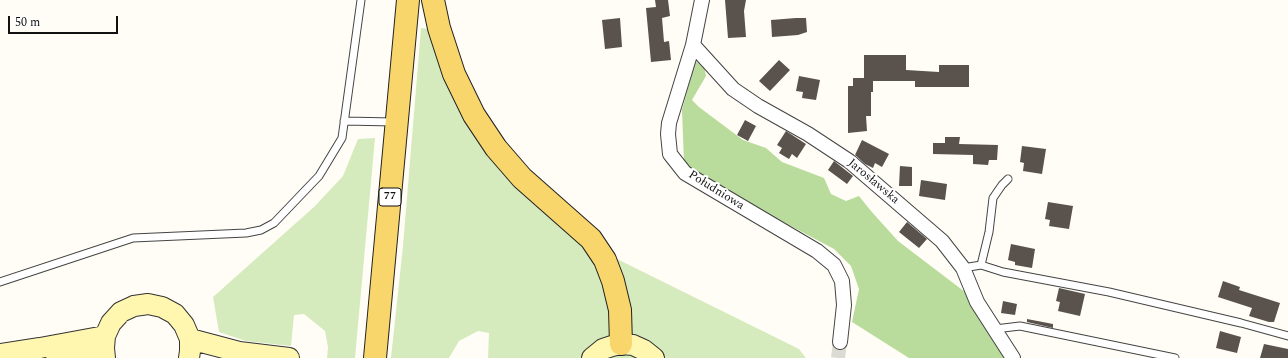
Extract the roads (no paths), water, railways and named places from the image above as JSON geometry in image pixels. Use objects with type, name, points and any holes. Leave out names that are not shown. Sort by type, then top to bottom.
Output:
[{"type":"main road","name":"77","points":[[375,358],[408,0]]},
{"type":"main road","points":[[433,0],[439,28],[454,74],[474,115],[496,148],[522,178],[591,239],[605,260],[613,281],[620,310],[621,344]]},
{"type":"main road","points":[[105,358],[105,336],[111,323],[121,312],[134,306],[148,304],[162,307],[175,314],[184,325],[189,348],[289,358]]},
{"type":"main road","points":[[0,354],[105,336]]},
{"type":"main road","points":[[592,358],[603,349],[621,344],[644,350],[654,358]]},
{"type":"main road","points":[[40,348],[99,358]]},
{"type":"main road","points":[[209,358],[239,352]]},
{"type":"street","name":"Południowa","points":[[702,0],[693,45],[669,123],[668,134],[670,154],[685,173],[817,252],[834,265],[842,281],[844,305],[840,342]]},
{"type":"street","name":"Jarosławska","points":[[693,45],[703,54],[733,89],[758,106],[808,134],[849,161],[942,241],[963,268],[977,302],[1014,358]]},
{"type":"lane","points":[[0,282],[133,238],[246,233],[261,230],[274,223],[319,176],[342,138],[361,0]]},
{"type":"lane","points":[[344,121],[396,122]]},
{"type":"lane","points":[[982,265],[989,232],[993,198],[1002,185],[1008,180]]},
{"type":"lane","points":[[963,268],[982,265],[1003,272],[1109,292],[1241,322],[1288,336]]},
{"type":"lane","points":[[995,329],[1020,326],[1175,358]]},
{"type":"tunnel","points":[[838,358],[840,342]]}]
